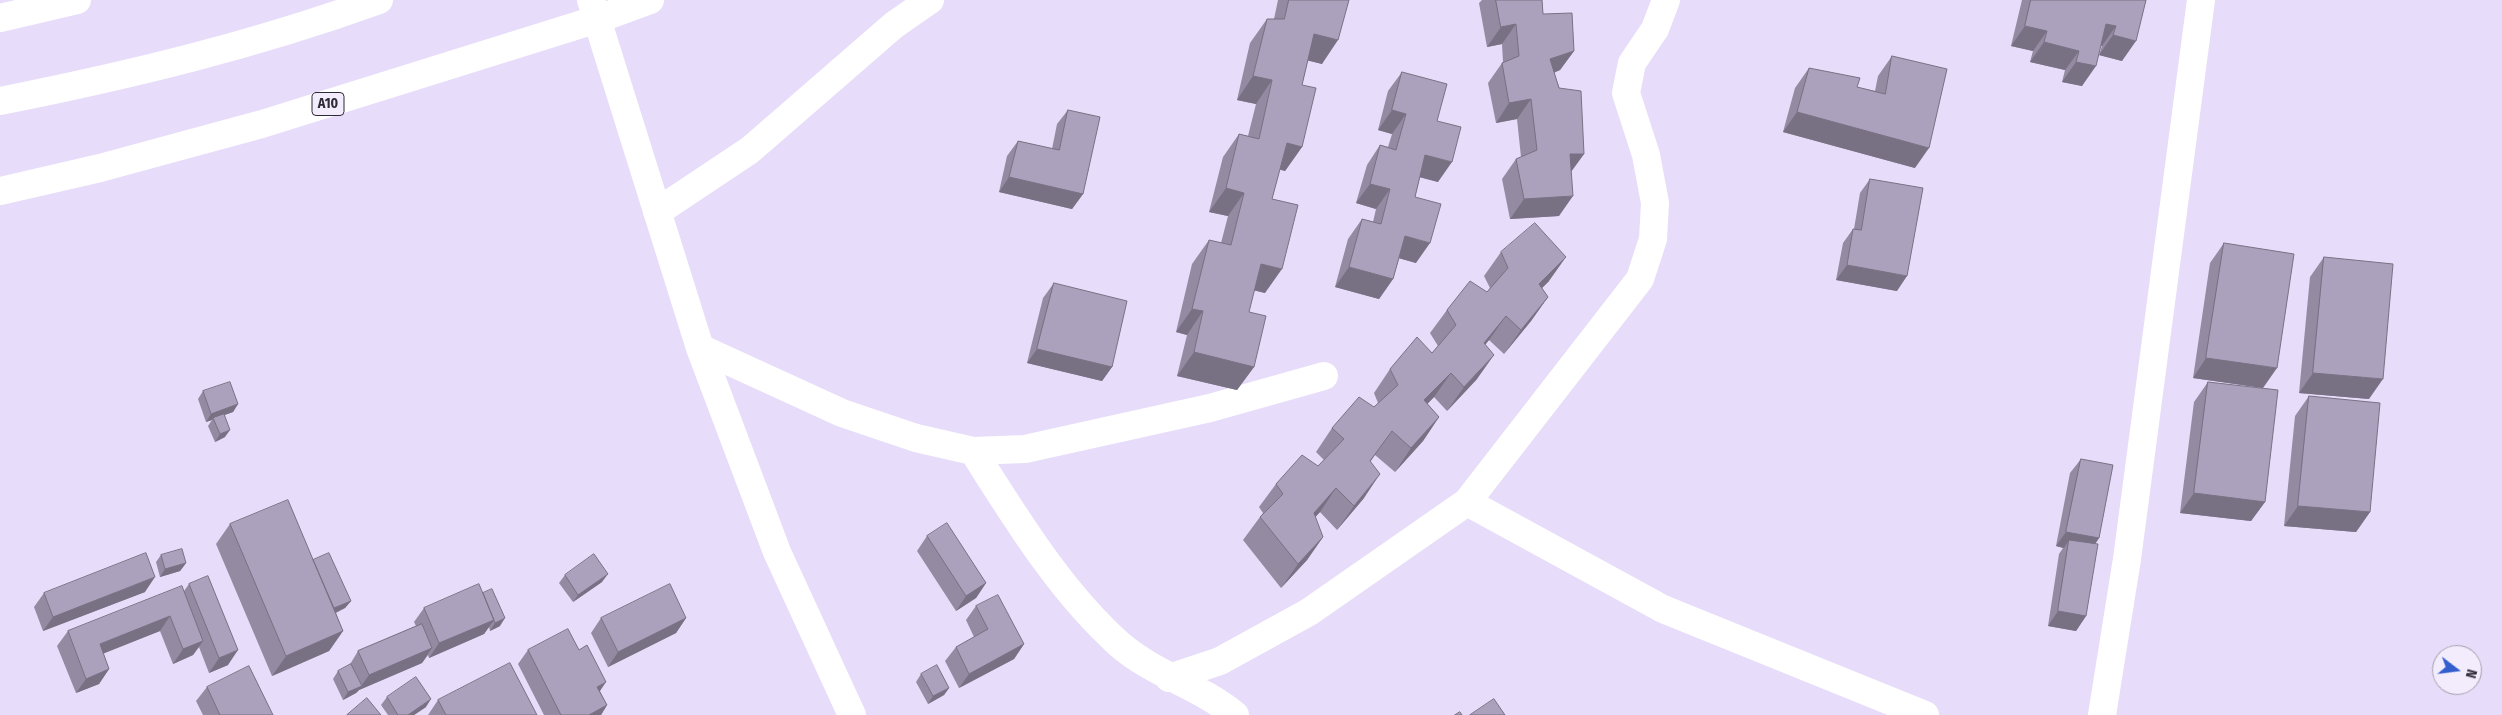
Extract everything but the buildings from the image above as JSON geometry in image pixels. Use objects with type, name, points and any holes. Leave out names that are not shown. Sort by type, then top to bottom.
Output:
[{"type":"street","points":[[0,18],[77,0]]},
{"type":"street","points":[[0,101],[91,83],[232,49],[379,0]]},
{"type":"street","name":"A10","points":[[0,191],[100,168],[262,124],[594,10],[650,0]]},
{"type":"street","points":[[657,212],[750,150],[894,25],[930,0]]},
{"type":"street","points":[[1170,678],[1220,661],[1309,612],[1467,502],[1640,279],[1653,239],[1655,203],[1646,155],[1626,93],[1632,62],[1655,29],[1666,0]]},
{"type":"street","points":[[2102,715],[2127,560],[2201,0]]},
{"type":"street","points":[[594,10],[700,348],[777,552],[851,715]]},
{"type":"street","points":[[700,348],[842,413],[916,438],[973,451],[1033,448],[1210,408],[1324,376]]},
{"type":"street","points":[[973,451],[1018,520],[1077,600],[1120,644],[1170,678],[1220,703],[1235,715]]},
{"type":"street","points":[[1467,502],[1663,609],[1925,715]]}]
